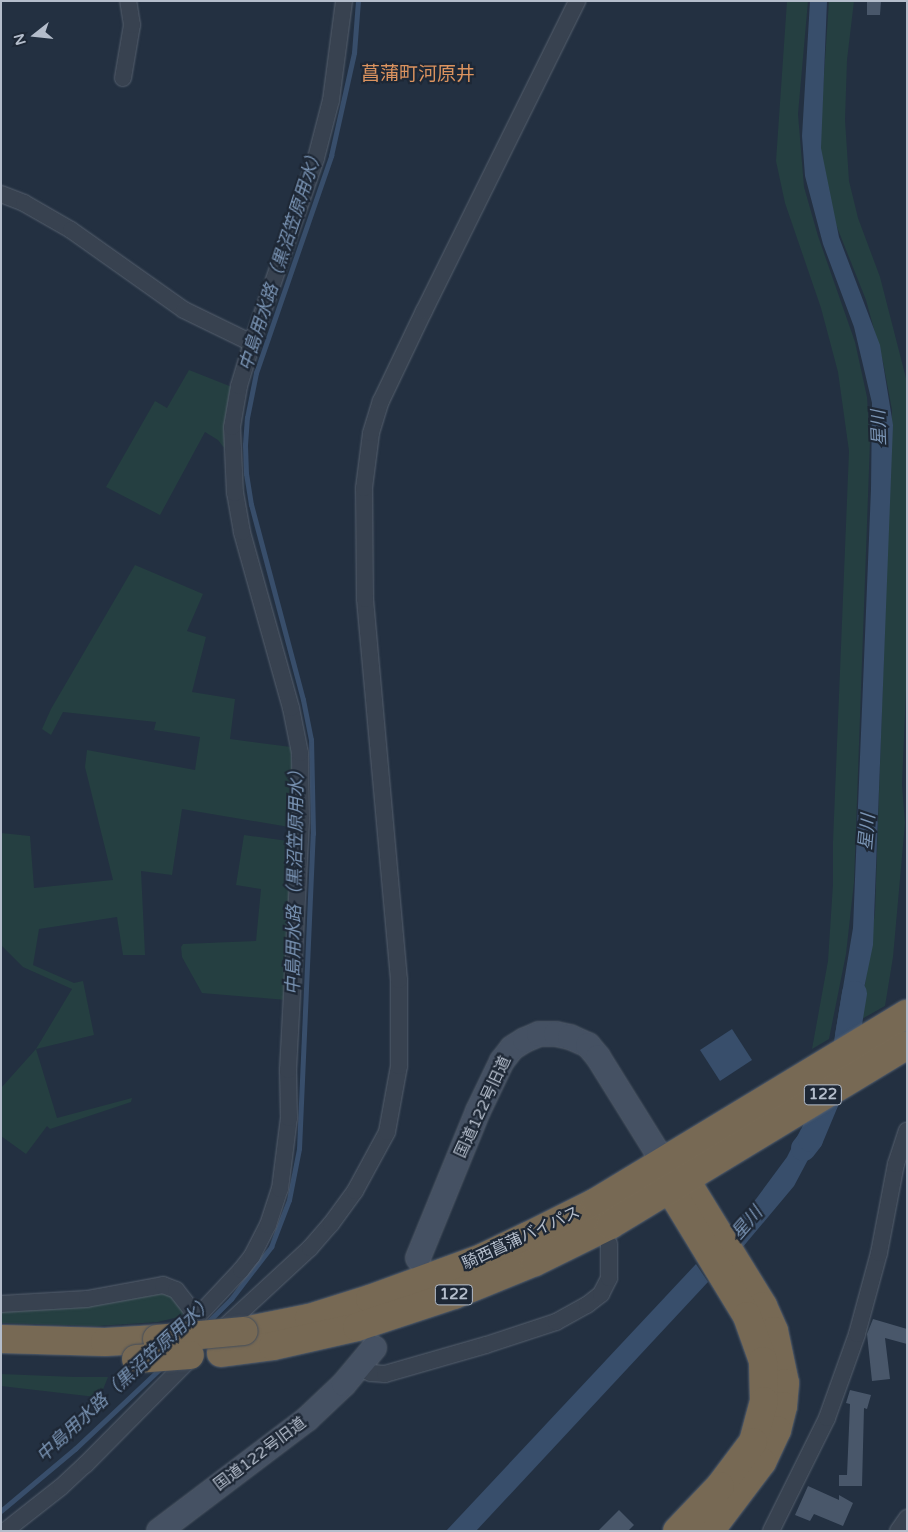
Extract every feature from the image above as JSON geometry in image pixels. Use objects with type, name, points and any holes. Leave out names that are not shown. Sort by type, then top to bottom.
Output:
[{"type":"highway","name":"騎西菖蒲バイパス","points":[[1,1339],[97,1342],[157,1339],[244,1330],[335,1310],[402,1289],[482,1258],[596,1202],[662,1160],[894,1037]]},
{"type":"highway","name":"騎西菖蒲バイパス","points":[[1,1358],[136,1359],[221,1353],[273,1346],[357,1327],[454,1295],[535,1262],[610,1225],[767,1128],[894,1037]]},
{"type":"highway","points":[[662,1160],[741,1286],[770,1323],[780,1354],[785,1383],[783,1406],[777,1430],[762,1462],[710,1531]]},
{"type":"highway","points":[[677,1531],[720,1486],[753,1442],[764,1401],[763,1361],[741,1286]]},
{"type":"street","points":[[123,78],[132,25],[128,1]]},
{"type":"street","points":[[1,1304],[87,1298],[163,1285],[176,1290],[197,1317],[252,1256],[268,1225],[280,1189],[289,1118],[288,1070],[299,867],[300,774],[298,738],[242,532],[235,493],[232,427],[239,386],[252,343],[316,158],[331,100],[344,1]]},
{"type":"street","points":[[5,1531],[61,1487],[85,1465],[170,1378],[310,1248],[355,1191],[387,1132],[399,1066],[399,988],[365,599],[364,488],[371,434],[381,402],[424,311],[577,1]]},
{"type":"street","points":[[1,194],[24,203],[71,230],[184,310],[252,343]]},
{"type":"street","name":"国道122号旧道","points":[[418,1258],[478,1111],[502,1061],[512,1048],[539,1034],[556,1034],[570,1037],[588,1045],[598,1057],[662,1160]]},
{"type":"street","points":[[771,1531],[827,1418],[857,1334],[879,1253],[896,1164],[907,1131]]},
{"type":"street","points":[[359,1368],[371,1374],[385,1374],[486,1345],[556,1322],[587,1305],[601,1294],[609,1278],[609,1244]]},
{"type":"street","name":"国道122号旧道","points":[[158,1531],[307,1419],[328,1401],[359,1368],[374,1348]]},
{"type":"street","points":[[898,1531],[907,1518]]},
{"type":"green space","points":[[787,1],[808,1],[798,114],[804,187],[818,236],[855,342],[867,397],[870,441],[854,882],[846,954],[829,1039],[812,1049],[828,961],[833,884],[833,842],[849,451],[838,372],[821,308],[785,203],[776,161]]},
{"type":"green space","points":[[829,1],[854,1],[847,60],[845,120],[849,181],[858,218],[880,277],[907,382],[907,667],[902,785],[905,823],[893,957],[885,1006],[860,1020],[875,912],[892,410],[883,362],[866,300],[835,222],[819,148]]},
{"type":"green space","points":[[189,370],[232,387],[226,450],[218,440],[205,432],[160,515],[106,487],[155,401],[167,408]]},
{"type":"green space","points":[[135,565],[203,594],[187,631],[206,637],[192,692],[235,699],[230,739],[291,747],[295,828],[182,809],[172,875],[141,871],[145,955],[123,955],[117,917],[39,929],[33,965],[74,983],[83,981],[94,1035],[36,1049],[72,989],[23,967],[1,945],[1,833],[30,836],[34,888],[113,880],[85,767],[87,750],[195,770],[200,737],[154,730],[156,722],[63,712],[51,735],[42,729],[51,709]]},
{"type":"green space","points":[[244,835],[295,842],[287,1000],[202,993],[182,957],[181,947],[183,944],[256,941],[261,889],[236,885]]},
{"type":"green space","points":[[36,1049],[57,1118],[132,1098],[131,1102],[50,1129],[47,1126],[26,1154],[1,1136],[1,1088]]},
{"type":"green space","points":[[161,1292],[173,1297],[183,1312],[182,1316],[158,1322],[97,1326],[1,1323],[1,1309]]},
{"type":"green space","points":[[1,1374],[108,1377],[100,1397],[96,1397],[1,1386]]},
{"type":"water","points":[[810,1],[827,1],[821,148],[839,237],[880,345],[893,425],[873,945],[857,1022],[835,1035],[853,928],[871,489],[872,403],[854,327],[823,244],[805,176],[802,136]]},
{"type":"water","points":[[732,1029],[752,1060],[720,1081],[700,1050]]},
{"type":"water","points":[[835,1109],[794,1186],[742,1248],[730,1229],[756,1199],[787,1157],[801,1129]]},
{"type":"water","points":[[696,1264],[708,1282],[476,1531],[446,1531]]},
{"type":"building","points":[[867,1],[881,1],[880,15],[867,15]]},
{"type":"building","points":[[873,1319],[907,1329],[907,1344],[885,1338],[890,1379],[872,1381],[867,1334]]},
{"type":"building","points":[[850,1390],[871,1395],[867,1409],[864,1408],[862,1486],[839,1486],[839,1475],[847,1475],[850,1404],[846,1403]]},
{"type":"building","points":[[808,1486],[839,1500],[839,1495],[853,1503],[843,1526],[814,1514],[810,1521],[795,1515]]},
{"type":"building","points":[[619,1510],[634,1525],[628,1531],[598,1531]]},
{"type":"waterway","name":"中島用水路（黒沼笠原用水）","points":[[205,1325],[231,1299],[271,1247],[289,1200],[299,1149],[313,834],[311,740],[303,700],[251,505],[246,474],[245,445],[247,418],[256,373],[331,156],[354,53],[358,1]]},
{"type":"waterway","name":"星川","points":[[803,1148],[810,1139],[843,1060],[854,993]]},
{"type":"waterway","name":"中島用水路（黒沼笠原用水）","points":[[1,1511],[75,1449],[162,1367]]},
{"type":"district","name":"菖蒲町河原井","points":[[418,75]]}]
